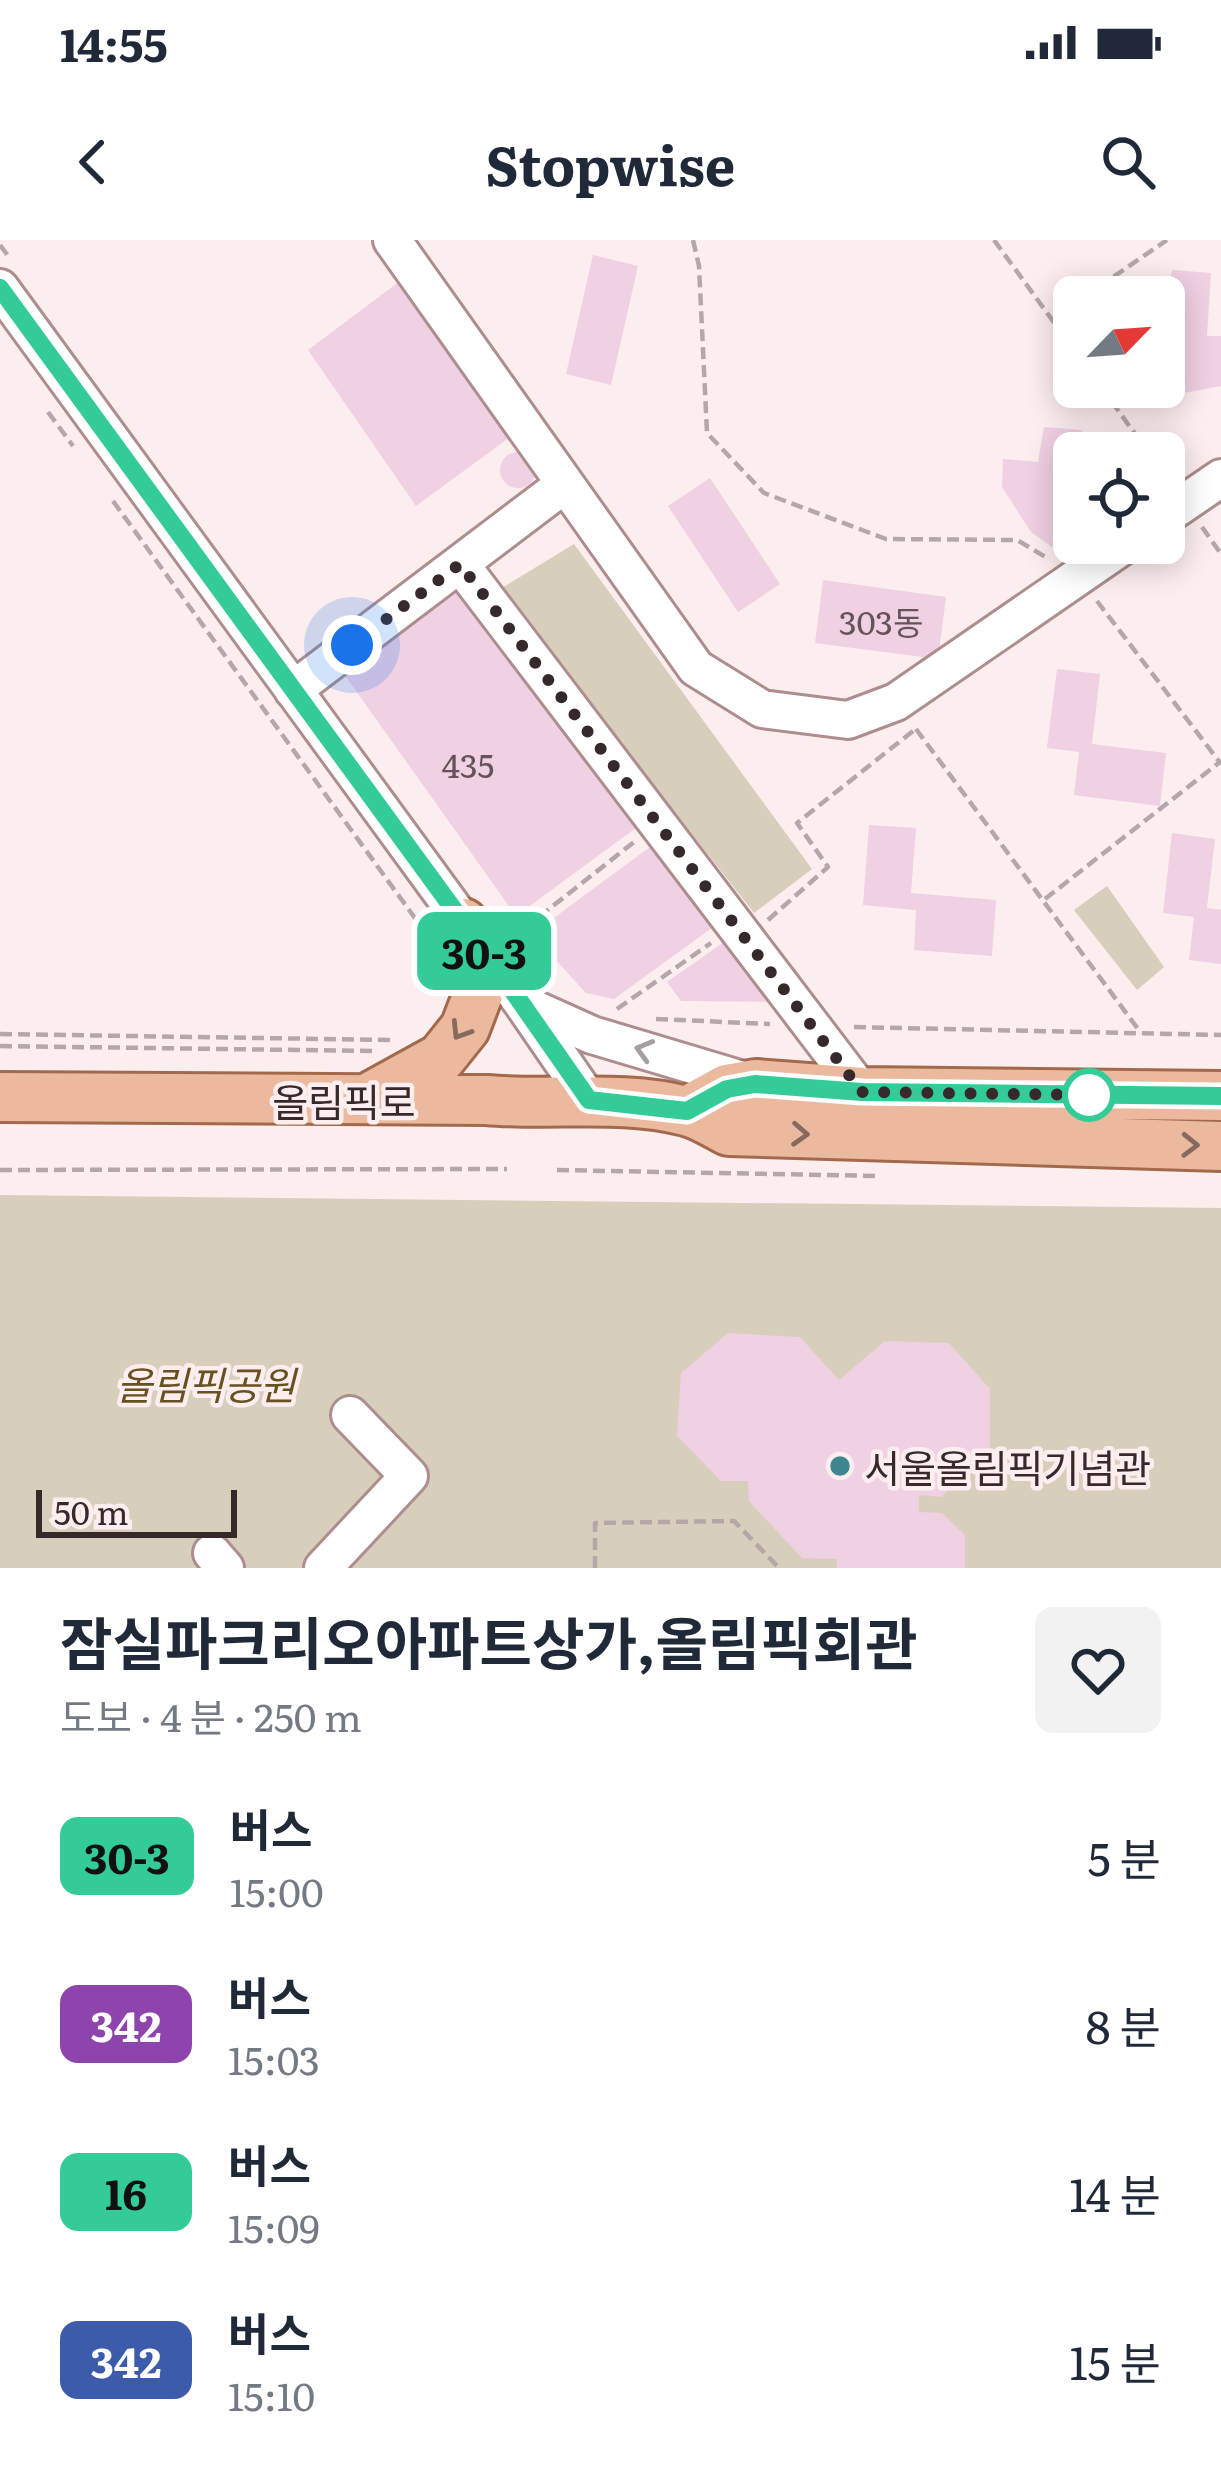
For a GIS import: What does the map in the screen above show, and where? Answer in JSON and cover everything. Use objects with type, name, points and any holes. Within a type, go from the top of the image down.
[{"type":"main road","points":[[366,1100],[442,1058],[465,1028],[483,981],[449,934]]},
{"type":"main road","points":[[687,1111],[727,1089],[755,1084],[862,1092],[1221,1096]]},
{"type":"main road","name":"올림픽로","points":[[0,1097],[530,1104],[589,1100],[687,1111],[729,1131],[1221,1146]]},
{"type":"street","points":[[392,240],[696,668],[762,709],[848,720],[906,716],[1095,564]]},
{"type":"street","points":[[0,288],[293,690],[449,934],[523,1004],[589,1100]]},
{"type":"street","points":[[1185,503],[1221,478]]},
{"type":"street","points":[[293,690],[565,484]]},
{"type":"street","points":[[460,564],[862,1092]]},
{"type":"street","points":[[523,1004],[592,1035],[755,1084]]},
{"type":"street","points":[[323,1568],[409,1476],[350,1415]]},
{"type":"path","points":[[693,240],[699,266],[707,433],[764,493],[886,539],[1017,540],[1078,576],[1220,763],[1044,899]]},
{"type":"path","points":[[994,240],[1053,321]]},
{"type":"path","points":[[1115,276],[1167,240]]},
{"type":"path","points":[[113,501],[449,934]]},
{"type":"path","points":[[612,1013],[740,933],[828,867],[797,823],[906,716],[1141,1033]]},
{"type":"path","points":[[507,942],[658,824]]},
{"type":"path","points":[[654,1019],[1221,1035]]},
{"type":"path","points":[[0,1034],[400,1040]]},
{"type":"path","points":[[0,1046],[375,1052]]},
{"type":"path","points":[[0,1170],[507,1169]]},
{"type":"path","points":[[557,1170],[647,1172]]},
{"type":"path","points":[[595,1568],[595,1523],[734,1521],[779,1568]]},
{"type":"green space","points":[[574,544],[812,869],[754,913],[500,589]]},
{"type":"green space","points":[[1107,886],[1164,967],[1137,990],[1074,910]]},
{"type":"green space","name":"올림픽공원","points":[[0,1195],[1221,1208],[1221,1568],[0,1568]]},
{"type":"building","points":[[593,255],[638,266],[611,385],[566,374]]},
{"type":"building","points":[[1172,270],[1211,273],[1207,336],[1221,336],[1221,386],[1185,393],[1185,276],[1171,276]]},
{"type":"building","points":[[400,281],[510,437],[416,506],[308,350]]},
{"type":"building","points":[[1044,427],[1082,430],[1053,432],[1053,548],[1031,532],[1002,487],[1003,459],[1038,462]]},
{"type":"building","points":[[518,452],[531,457],[536,470],[531,483],[518,488],[505,483],[500,470],[505,457]]},
{"type":"building","points":[[710,478],[780,584],[738,612],[668,506]]},
{"type":"building","points":[[823,580],[946,597],[938,659],[815,643]]},
{"type":"building","points":[[461,587],[640,825],[516,916],[344,674]]},
{"type":"building","points":[[1057,669],[1100,674],[1092,744],[1166,753],[1160,806],[1074,795],[1079,752],[1047,748]]},
{"type":"building","points":[[869,825],[916,828],[911,893],[996,900],[992,956],[914,950],[916,910],[863,905]]},
{"type":"building","points":[[1172,833],[1215,839],[1207,908],[1221,910],[1221,964],[1189,960],[1194,917],[1163,913]]},
{"type":"building","points":[[654,844],[716,925],[614,999],[586,993],[532,934]]},
{"type":"building","points":[[734,935],[781,1002],[681,1001],[667,982]]},
{"type":"building","name":"서울올림픽기념관","points":[[728,1333],[800,1337],[839,1380],[885,1341],[949,1343],[990,1389],[990,1450],[941,1497],[919,1495],[919,1512],[942,1513],[965,1535],[965,1568],[837,1568],[837,1559],[802,1558],[749,1501],[748,1481],[721,1481],[677,1436],[681,1373]]},
{"type":"bus line","name":"30-3","points":[[0,288],[589,1100],[687,1111],[727,1089],[755,1084],[862,1092],[1221,1096]]},
{"type":"place","name":"서울올림픽기념관","points":[[840,1466]]},
{"type":"route","points":[[352,645],[460,564],[862,1092],[1089,1095]]}]
